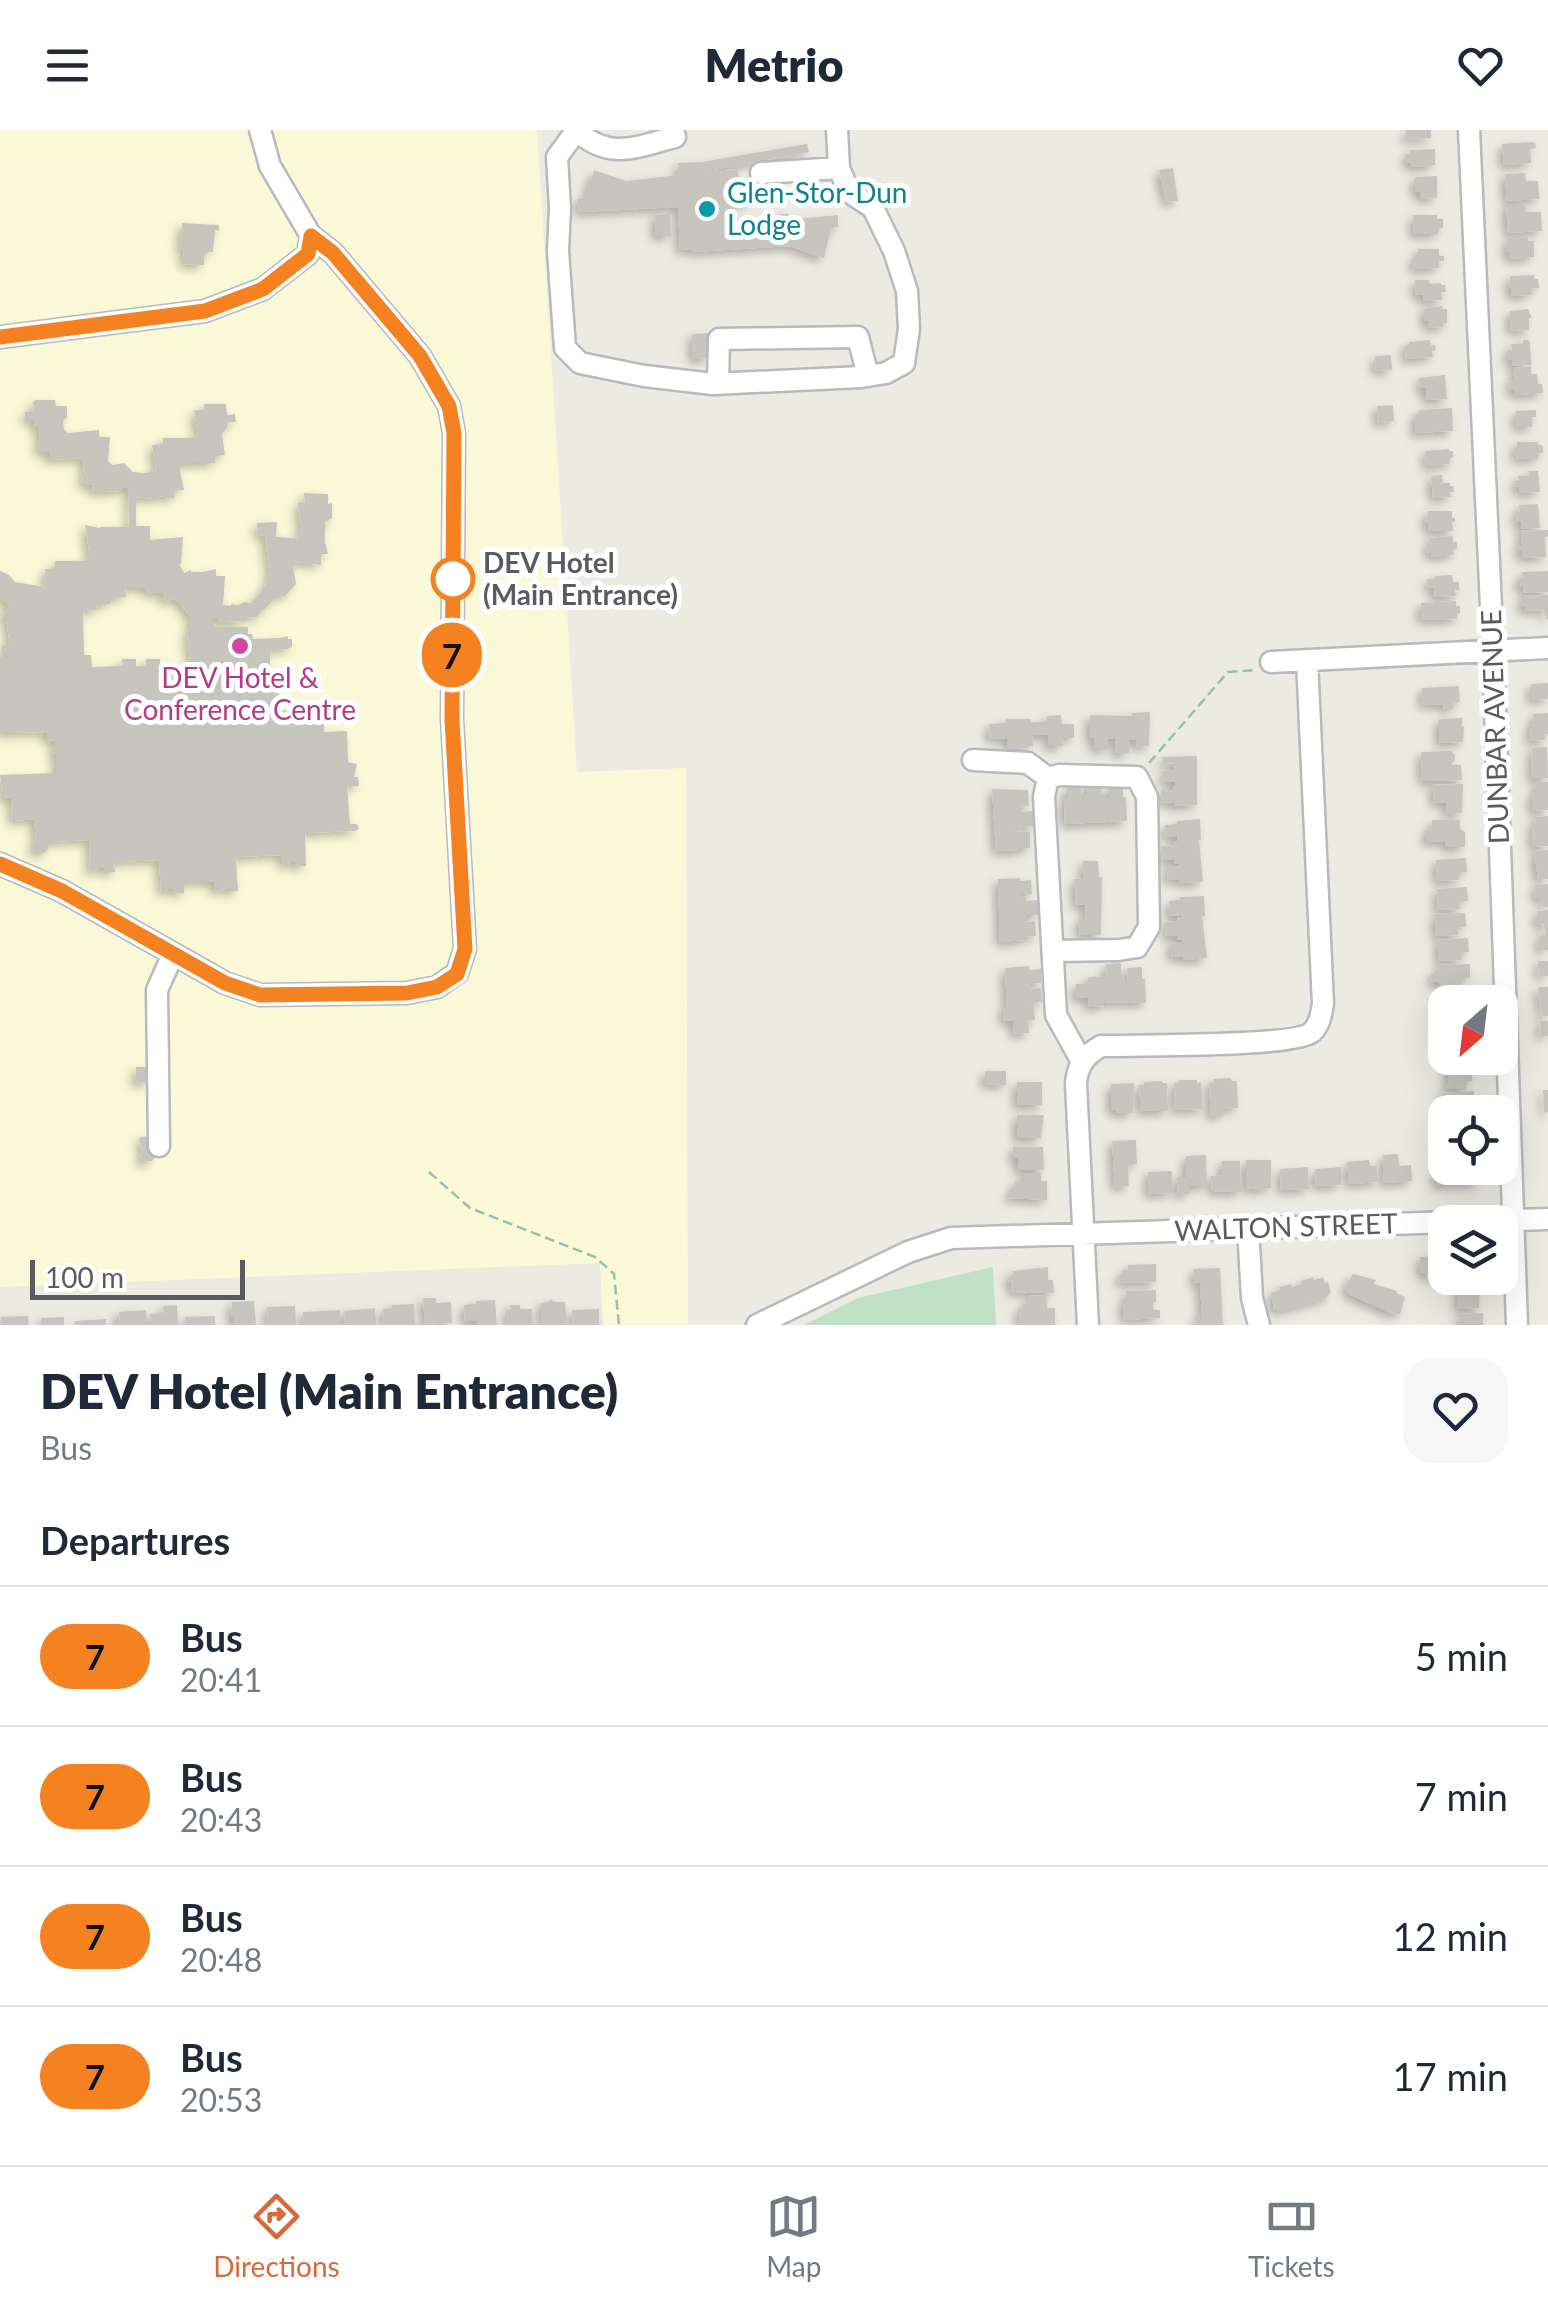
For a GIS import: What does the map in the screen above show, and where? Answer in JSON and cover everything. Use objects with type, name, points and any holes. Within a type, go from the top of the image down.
[{"type":"street","points":[[673,130],[674,137],[631,139],[623,151],[592,143],[576,130],[557,157],[565,348],[580,363],[644,376],[718,384],[886,374],[904,363],[907,291],[894,251],[873,208],[849,192],[839,168],[836,130]]},
{"type":"street","name":"DUNBAR AVENUE","points":[[1468,130],[1493,650],[1512,1205]]},
{"type":"street","points":[[0,864],[62,891],[225,983],[260,995],[396,994],[437,987],[457,974],[465,949],[452,720],[454,433],[449,406],[420,356],[333,253],[311,236],[270,166],[267,135]]},
{"type":"street","points":[[761,173],[839,168]]},
{"type":"street","points":[[0,337],[205,311],[263,289],[308,254],[311,236]]},
{"type":"street","points":[[718,384],[720,340],[858,337],[868,376]]},
{"type":"street","points":[[1264,666],[1308,660],[1548,648]]},
{"type":"street","points":[[1088,1325],[1076,1084],[1076,1072],[1082,1062],[1101,1046],[1301,1038],[1320,1021],[1323,1004],[1308,660]]},
{"type":"street","points":[[973,760],[1028,763],[1048,778]]},
{"type":"street","points":[[1048,778],[1058,774],[1137,777],[1146,797],[1149,927],[1137,947],[1054,951]]},
{"type":"street","points":[[1048,778],[1044,797],[1056,1016],[1082,1062]]},
{"type":"street","points":[[159,1146],[157,990],[173,954]]},
{"type":"street","name":"WALTON STREET","points":[[1518,1220],[1548,1219]]},
{"type":"street","name":"WALTON STREET","points":[[757,1325],[908,1252],[951,1238],[1428,1223]]},
{"type":"street","points":[[1248,1228],[1252,1298],[1259,1325]]},
{"type":"street","name":"DUNBAR AVENUE","points":[[1516,1295],[1517,1325]]},
{"type":"path","points":[[1137,777],[1228,672],[1264,666]]},
{"type":"path","points":[[429,1172],[470,1208],[595,1257],[614,1274],[620,1325]]},
{"type":"shaded area","points":[[0,130],[537,130],[577,772],[686,768],[688,1325],[603,1325],[600,1263],[0,1287]]},
{"type":"shaded area","points":[[993,1267],[996,1325],[804,1325],[858,1298]]},
{"type":"building","points":[[1406,130],[1431,130],[1431,138],[1406,139]]},
{"type":"building","points":[[1530,142],[1536,148],[1530,149],[1531,163],[1504,165],[1502,144]]},
{"type":"building","name":"Glen-Stor-Dun Lodge","points":[[807,144],[809,152],[702,172],[738,169],[740,189],[751,188],[752,201],[735,203],[737,222],[780,220],[779,214],[788,214],[788,220],[838,215],[838,227],[831,228],[824,258],[789,246],[680,250],[678,207],[579,212],[578,199],[586,198],[594,170],[626,181],[679,175],[678,163]]},
{"type":"building","points":[[1435,149],[1435,165],[1411,167],[1411,163],[1406,163],[1410,150]]},
{"type":"building","points":[[1173,168],[1178,201],[1166,202],[1159,170]]},
{"type":"building","points":[[1525,173],[1526,181],[1538,181],[1539,199],[1507,201],[1505,174]]},
{"type":"building","points":[[1437,176],[1437,198],[1421,199],[1420,192],[1415,192],[1415,177]]},
{"type":"building","points":[[1506,204],[1525,204],[1526,212],[1541,212],[1542,231],[1508,233]]},
{"type":"building","points":[[670,214],[671,236],[656,236],[655,215]]},
{"type":"building","points":[[1413,215],[1437,215],[1437,219],[1443,219],[1443,228],[1438,228],[1438,234],[1414,234]]},
{"type":"building","points":[[182,223],[219,225],[213,252],[204,252],[204,265],[183,264]]},
{"type":"building","points":[[1508,238],[1534,241],[1534,257],[1509,259]]},
{"type":"building","points":[[1418,249],[1439,249],[1444,261],[1439,261],[1439,268],[1414,269],[1413,258],[1418,258]]},
{"type":"building","points":[[1534,275],[1539,288],[1531,288],[1531,295],[1511,296],[1510,276]]},
{"type":"building","points":[[1415,280],[1445,285],[1442,300],[1423,301],[1423,295],[1416,295]]},
{"type":"building","points":[[1424,309],[1447,309],[1447,323],[1429,328],[1428,321],[1424,321]]},
{"type":"building","points":[[1528,309],[1532,318],[1529,330],[1511,331],[1510,311]]},
{"type":"building","points":[[709,333],[710,358],[693,359],[692,334]]},
{"type":"building","points":[[1430,340],[1436,350],[1432,351],[1433,357],[1406,359],[1405,346],[1409,342]]},
{"type":"building","points":[[1523,340],[1529,340],[1531,365],[1512,366],[1508,351],[1512,351],[1511,344],[1523,344]]},
{"type":"building","points":[[1391,355],[1392,370],[1376,371],[1375,356]]},
{"type":"building","points":[[1531,366],[1531,374],[1537,374],[1543,393],[1516,395],[1509,382],[1515,381],[1514,368]]},
{"type":"building","points":[[1445,375],[1447,399],[1426,400],[1426,388],[1420,388],[1419,378]]},
{"type":"building","name":"DEV Hotel & Conference Centre","points":[[55,400],[56,406],[67,406],[63,421],[68,433],[99,430],[99,437],[110,437],[108,461],[112,465],[124,463],[133,472],[142,473],[156,468],[152,445],[163,444],[163,438],[193,438],[198,434],[194,410],[204,410],[204,404],[226,404],[227,415],[235,414],[236,422],[227,422],[222,434],[225,455],[215,456],[215,463],[181,465],[184,490],[174,491],[174,499],[136,497],[136,526],[150,526],[150,540],[183,537],[179,564],[184,573],[216,569],[216,576],[225,576],[223,605],[251,603],[270,577],[265,535],[258,536],[257,523],[277,522],[276,537],[296,538],[301,533],[298,503],[305,503],[304,493],[328,494],[332,518],[325,522],[328,554],[321,554],[321,565],[297,562],[293,566],[296,584],[284,597],[278,595],[257,617],[218,622],[210,619],[216,627],[248,627],[253,639],[292,639],[288,649],[262,651],[270,651],[270,675],[278,674],[279,701],[271,705],[272,711],[300,710],[300,721],[324,721],[324,732],[347,731],[348,762],[357,764],[354,777],[358,777],[359,786],[347,786],[350,824],[357,824],[359,829],[305,833],[306,866],[290,862],[284,866],[281,855],[236,857],[238,891],[228,892],[228,887],[217,892],[214,882],[184,882],[184,893],[168,889],[165,893],[161,891],[159,860],[114,862],[115,872],[105,873],[105,868],[99,868],[94,873],[90,870],[89,840],[48,842],[44,853],[37,853],[33,849],[34,819],[12,821],[11,797],[0,798],[0,775],[56,773],[56,755],[51,751],[55,740],[47,741],[47,732],[0,733],[0,657],[7,657],[7,653],[2,653],[2,645],[10,645],[6,618],[2,618],[9,606],[0,597],[0,571],[15,582],[46,587],[45,569],[55,568],[55,561],[86,561],[90,557],[85,525],[129,527],[128,488],[93,492],[92,485],[82,485],[82,458],[49,460],[49,452],[38,452],[40,431],[34,427],[34,420],[25,420],[25,412],[34,412],[33,402]],"holes":[[[125,588],[144,588],[150,593],[163,593],[163,601],[176,599],[190,616],[191,627],[187,632],[190,660],[194,664],[160,665],[160,659],[146,659],[146,666],[136,666],[136,659],[122,659],[123,666],[92,667],[91,655],[84,655],[83,611],[97,610],[96,604],[110,604],[110,598],[126,597]]]},
{"type":"building","points":[[1393,405],[1394,421],[1378,423],[1377,406]]},
{"type":"building","points":[[1452,408],[1453,431],[1415,433],[1415,415],[1419,415],[1419,410]]},
{"type":"building","points":[[1536,410],[1532,427],[1516,427],[1516,411]]},
{"type":"building","points":[[1517,442],[1538,442],[1543,453],[1538,453],[1538,459],[1517,459]]},
{"type":"building","points":[[1425,451],[1453,451],[1450,464],[1426,466]]},
{"type":"building","points":[[1528,471],[1538,471],[1540,492],[1519,493],[1515,481],[1519,481],[1518,476],[1529,476]]},
{"type":"building","points":[[1442,475],[1443,483],[1450,483],[1454,492],[1450,492],[1451,497],[1433,498],[1431,476]]},
{"type":"building","points":[[1538,504],[1540,528],[1521,529],[1516,513],[1520,513],[1519,505]]},
{"type":"building","points":[[1428,511],[1452,511],[1453,531],[1429,531],[1425,523]]},
{"type":"building","points":[[1548,530],[1546,557],[1522,558],[1522,551],[1518,551],[1518,546],[1522,546],[1521,531]]},
{"type":"building","points":[[1453,536],[1453,542],[1457,542],[1454,555],[1431,557],[1427,545],[1431,545],[1430,538]]},
{"type":"building","points":[[1548,571],[1548,592],[1524,593],[1523,587],[1519,587],[1522,572]]},
{"type":"building","points":[[1452,575],[1453,582],[1459,582],[1456,596],[1435,597],[1434,587],[1428,588],[1427,579]]},
{"type":"building","points":[[1548,595],[1548,619],[1544,610],[1526,611],[1520,607],[1524,596]]},
{"type":"building","points":[[1456,601],[1456,606],[1460,606],[1457,619],[1421,620],[1421,603]]},
{"type":"building","points":[[1548,683],[1548,699],[1531,700],[1531,684]]},
{"type":"building","points":[[1459,686],[1460,702],[1453,703],[1453,709],[1444,709],[1443,704],[1423,705],[1422,688]]},
{"type":"building","points":[[1150,712],[1149,746],[1136,747],[1136,739],[1129,740],[1129,753],[1115,753],[1115,738],[1108,739],[1108,749],[1094,749],[1090,715],[1132,716]]},
{"type":"building","points":[[1548,713],[1545,740],[1530,741],[1533,714]]},
{"type":"building","points":[[1061,715],[1062,724],[1074,724],[1074,738],[1062,738],[1063,746],[1048,746],[1048,735],[1032,735],[1033,746],[1028,748],[1011,749],[1007,747],[1007,738],[990,739],[989,724],[1006,723],[1006,719],[1047,722],[1047,716]]},
{"type":"building","points":[[1462,718],[1463,742],[1439,743],[1439,719]]},
{"type":"building","points":[[1547,747],[1548,778],[1531,778],[1532,748]]},
{"type":"building","points":[[1451,751],[1455,760],[1451,765],[1461,765],[1462,780],[1422,781],[1421,752]]},
{"type":"building","points":[[1197,756],[1197,805],[1162,803],[1161,790],[1173,790],[1175,786],[1175,782],[1164,782],[1163,771],[1175,770],[1174,763],[1163,764],[1162,757]]},
{"type":"building","points":[[1101,781],[1101,794],[1107,793],[1107,798],[1109,786],[1123,786],[1127,821],[1065,824],[1067,787],[1081,787],[1083,798],[1083,794],[1088,794],[1087,782]]},
{"type":"building","points":[[1536,782],[1548,782],[1548,810],[1532,811]]},
{"type":"building","points":[[1463,784],[1462,813],[1447,814],[1446,802],[1434,803],[1433,785]]},
{"type":"building","points":[[992,789],[1028,790],[1029,806],[1018,807],[1021,812],[1033,811],[1034,826],[1009,832],[1030,832],[1030,848],[996,851]]},
{"type":"building","points":[[1548,816],[1548,846],[1533,847],[1535,817]]},
{"type":"building","points":[[1200,819],[1203,882],[1168,880],[1167,866],[1179,863],[1174,864],[1174,859],[1162,860],[1161,846],[1178,841],[1177,836],[1166,837],[1165,825]]},
{"type":"building","points":[[1432,820],[1460,820],[1465,847],[1445,847],[1445,841],[1426,842],[1426,830],[1432,829]]},
{"type":"building","points":[[1548,850],[1548,879],[1538,879],[1534,851]]},
{"type":"building","points":[[1466,858],[1467,872],[1459,872],[1459,880],[1437,881],[1436,860]]},
{"type":"building","points":[[1083,861],[1098,861],[1102,877],[1101,935],[1080,935],[1079,919],[1086,919],[1085,904],[1076,905],[1075,879],[1084,878]]},
{"type":"building","points":[[998,879],[1031,880],[1032,894],[1021,897],[1025,896],[1026,901],[1038,900],[1039,915],[1027,915],[1024,920],[1035,921],[1036,936],[1000,942]]},
{"type":"building","points":[[1548,884],[1548,907],[1543,907],[1543,899],[1536,899],[1535,885]]},
{"type":"building","points":[[1467,887],[1468,901],[1459,901],[1460,909],[1438,910],[1437,889]]},
{"type":"building","points":[[1204,896],[1207,958],[1172,957],[1171,943],[1182,940],[1166,936],[1165,922],[1177,921],[1181,915],[1170,916],[1169,901]]},
{"type":"building","points":[[1548,910],[1548,950],[1539,950],[1539,936],[1545,935],[1544,924],[1537,925],[1537,911]]},
{"type":"building","points":[[1465,913],[1466,927],[1458,927],[1458,935],[1436,936],[1435,914]]},
{"type":"building","points":[[1468,938],[1469,952],[1461,952],[1461,960],[1439,961],[1438,940]]},
{"type":"building","points":[[1538,961],[1548,961],[1548,976],[1539,976]]},
{"type":"building","points":[[1121,963],[1125,980],[1127,968],[1142,967],[1146,1003],[1104,1002],[1104,1006],[1089,1007],[1088,998],[1076,998],[1076,984],[1088,984],[1088,977],[1107,976],[1106,964]]},
{"type":"building","points":[[1470,964],[1470,978],[1461,978],[1461,985],[1439,985],[1432,982],[1431,974],[1439,973],[1438,965]]},
{"type":"building","points":[[1029,966],[1029,970],[1041,969],[1041,983],[1029,984],[1030,989],[1041,988],[1042,1002],[1030,1003],[1034,1005],[1035,1020],[1028,1020],[1029,1033],[1014,1034],[1013,1021],[1004,1021],[1005,968]]},
{"type":"building","points":[[1538,987],[1548,987],[1548,1016],[1542,1016]]},
{"type":"building","points":[[1540,1021],[1548,1021],[1548,1036],[1541,1036]]},
{"type":"building","points":[[136,1067],[149,1067],[150,1083],[135,1082]]},
{"type":"building","points":[[985,1071],[1006,1071],[1006,1085],[985,1084]]},
{"type":"building","points":[[1448,1075],[1472,1075],[1472,1081],[1466,1081],[1466,1089],[1446,1089]]},
{"type":"building","points":[[1231,1078],[1237,1081],[1238,1108],[1222,1109],[1223,1116],[1211,1116],[1209,1083]]},
{"type":"building","points":[[1017,1082],[1042,1082],[1042,1105],[1017,1105]]},
{"type":"building","points":[[1201,1082],[1203,1109],[1175,1110],[1174,1083]]},
{"type":"building","points":[[1134,1083],[1133,1113],[1111,1110],[1111,1084]]},
{"type":"building","points":[[1167,1083],[1168,1111],[1141,1111],[1139,1085]]},
{"type":"building","points":[[1543,1090],[1548,1090],[1548,1112],[1544,1113]]},
{"type":"building","points":[[1474,1091],[1474,1095],[1443,1095]]},
{"type":"building","points":[[1017,1115],[1044,1115],[1041,1138],[1017,1138]]},
{"type":"building","points":[[151,1136],[154,1159],[142,1162],[139,1139]]},
{"type":"building","points":[[1136,1140],[1137,1164],[1128,1164],[1129,1186],[1115,1187],[1112,1141]]},
{"type":"building","points":[[1013,1147],[1043,1147],[1044,1170],[1018,1170]]},
{"type":"building","points":[[1398,1154],[1399,1166],[1411,1165],[1412,1181],[1384,1183],[1383,1155]]},
{"type":"building","points":[[1206,1155],[1207,1186],[1189,1186],[1189,1194],[1178,1194],[1177,1177],[1186,1177],[1186,1156]]},
{"type":"building","points":[[1246,1160],[1271,1160],[1271,1188],[1246,1188]]},
{"type":"building","points":[[1369,1160],[1370,1166],[1377,1166],[1378,1182],[1349,1184],[1347,1162]]},
{"type":"building","points":[[1222,1161],[1240,1161],[1241,1192],[1212,1191],[1211,1176],[1222,1175]]},
{"type":"building","points":[[1308,1167],[1309,1189],[1281,1190],[1280,1169]]},
{"type":"building","points":[[1341,1167],[1341,1185],[1316,1186],[1315,1169]]},
{"type":"building","points":[[1172,1171],[1172,1193],[1148,1194],[1148,1172]]},
{"type":"building","points":[[1024,1173],[1041,1173],[1041,1181],[1047,1181],[1047,1200],[1009,1198],[1015,1181],[1024,1181]]},
{"type":"building","points":[[1428,1256],[1428,1279],[1427,1272],[1421,1273],[1420,1257]]},
{"type":"building","points":[[1156,1264],[1156,1282],[1120,1283],[1119,1275],[1128,1270],[1128,1265]]},
{"type":"building","points":[[1048,1267],[1054,1293],[1012,1292],[1007,1279],[1012,1271]]},
{"type":"building","points":[[1220,1268],[1223,1325],[1197,1325],[1196,1317],[1202,1317],[1200,1283],[1194,1283],[1194,1269]]},
{"type":"building","points":[[1353,1274],[1376,1280],[1374,1284],[1405,1297],[1400,1314],[1349,1294],[1345,1287]]},
{"type":"building","points":[[1323,1277],[1328,1282],[1331,1292],[1326,1298],[1280,1311],[1274,1309],[1271,1293]]},
{"type":"building","points":[[1156,1290],[1153,1310],[1160,1310],[1160,1318],[1124,1320],[1126,1291]]},
{"type":"building","points":[[1046,1295],[1047,1308],[1055,1308],[1055,1325],[1020,1325],[1019,1309],[1030,1303],[1029,1296]]},
{"type":"building","points":[[1458,1295],[1480,1295],[1479,1308],[1459,1309]]},
{"type":"building","points":[[423,1298],[436,1298],[436,1303],[451,1302],[452,1323],[425,1325]]},
{"type":"building","points":[[551,1299],[565,1302],[567,1325],[542,1325],[541,1303]]},
{"type":"building","points":[[495,1300],[497,1325],[465,1321],[464,1305]]},
{"type":"building","points":[[254,1301],[256,1325],[234,1325],[232,1302]]},
{"type":"building","points":[[414,1304],[415,1325],[384,1324],[383,1309]]},
{"type":"building","points":[[177,1305],[178,1325],[151,1325],[150,1314],[164,1313],[163,1306]]},
{"type":"building","points":[[510,1305],[532,1309],[533,1325],[508,1325]]},
{"type":"building","points":[[295,1306],[296,1325],[268,1325],[267,1307]]},
{"type":"building","points":[[375,1308],[376,1325],[345,1325],[344,1311]]},
{"type":"building","points":[[599,1309],[599,1325],[573,1325],[572,1310]]},
{"type":"building","points":[[146,1310],[147,1325],[114,1325],[113,1320],[120,1320],[119,1312]]},
{"type":"building","points":[[340,1310],[340,1325],[304,1325],[303,1312]]},
{"type":"building","points":[[1483,1313],[1483,1325],[1460,1325],[1460,1314]]},
{"type":"building","points":[[28,1316],[29,1325],[1,1325],[1,1317]]},
{"type":"building","points":[[215,1316],[215,1325],[185,1325],[185,1317]]},
{"type":"building","points":[[64,1317],[64,1325],[41,1325],[41,1318]]},
{"type":"building","points":[[106,1319],[106,1325],[75,1325],[75,1321]]},
{"type":"bus line","name":"7","points":[[0,337],[205,311],[263,289],[308,254],[311,236],[333,253],[420,356],[449,406],[454,433],[452,720],[465,949],[457,974],[437,987],[407,993],[260,995],[225,983],[62,891],[0,864]]},
{"type":"place","name":"Glen-Stor-Dun Lodge","points":[[707,209]]},
{"type":"place","name":"DEV Hotel (Main Entrance)","points":[[453,579]]},
{"type":"place","name":"DEV Hotel & Conference Centre","points":[[240,646]]}]
